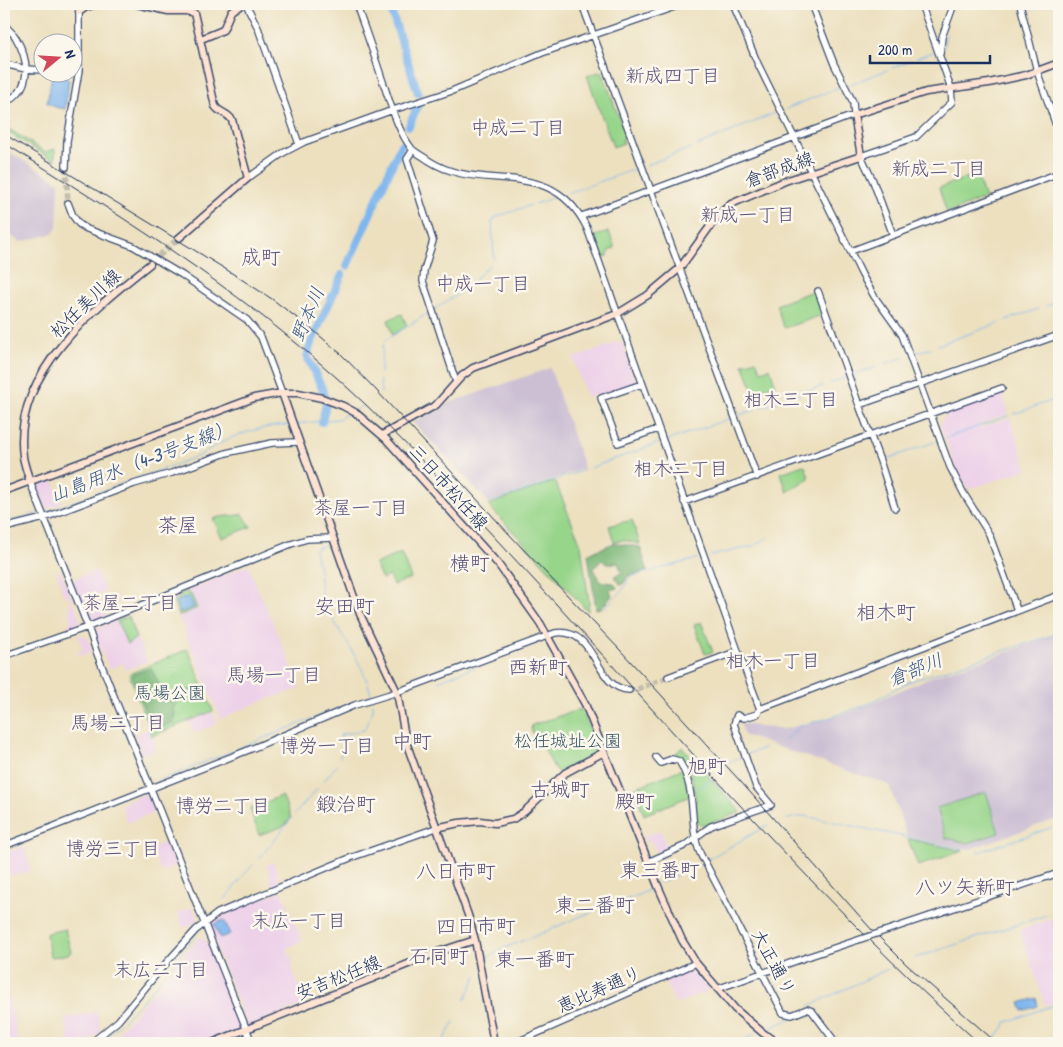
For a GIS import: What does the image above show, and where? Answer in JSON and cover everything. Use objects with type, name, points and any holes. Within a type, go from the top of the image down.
[{"type":"main road","points":[[78,4],[79,12],[86,7],[98,4]]},
{"type":"main road","points":[[137,4],[168,11],[194,13],[215,106],[232,120],[248,178],[179,238]]},
{"type":"main road","points":[[201,39],[223,30],[231,11],[241,4]]},
{"type":"main road","points":[[861,156],[854,115],[913,95],[989,83],[1037,71],[1059,63]]},
{"type":"main road","name":"倉部成線","points":[[382,435],[436,406],[462,376],[474,368],[617,314],[648,295],[680,268],[725,209],[740,200],[786,181],[861,156]]},
{"type":"main road","name":"松任美川線","points":[[30,482],[23,457],[24,422],[36,386],[60,348],[81,323],[106,298],[150,264]]},
{"type":"main road","points":[[282,393],[360,614],[397,692],[406,742],[468,915],[475,940],[494,1043]]},
{"type":"main road","name":"三日市松任線","points":[[4,492],[254,398],[282,393],[298,393],[325,399],[353,411],[382,435],[498,564],[531,609],[585,704],[657,885],[682,940],[696,963],[735,1009],[763,1033],[779,1043]]},
{"type":"main road","points":[[436,828],[459,823],[480,821],[495,823],[513,820],[565,773],[604,752]]},
{"type":"main road","name":"安吉松任線","points":[[212,1043],[438,952],[475,940]]},
{"type":"street","points":[[246,4],[258,28],[299,144]]},
{"type":"street","points":[[356,4],[393,110],[413,150],[433,163],[452,171],[543,184],[567,199],[582,216],[760,709]]},
{"type":"street","points":[[582,4],[757,477]]},
{"type":"street","points":[[248,178],[299,144],[452,91],[593,34],[683,4]]},
{"type":"street","points":[[733,4],[757,62],[850,251],[874,296],[902,335],[957,481],[989,534],[1017,610]]},
{"type":"street","points":[[582,216],[854,115],[853,102],[834,64],[811,4]]},
{"type":"street","points":[[893,235],[873,181],[861,156],[916,137],[952,102],[951,88],[921,4]]},
{"type":"street","points":[[940,59],[942,37],[954,4]]},
{"type":"street","points":[[1020,4],[1037,71],[1059,134]]},
{"type":"street","points":[[78,32],[79,12]]},
{"type":"street","points":[[4,23],[9,32],[16,38],[26,69],[25,80],[21,90],[4,103]]},
{"type":"street","points":[[4,64],[32,69]]},
{"type":"street","points":[[66,167],[67,141],[74,82]]},
{"type":"street","points":[[413,150],[407,159],[434,241],[424,270],[423,281],[456,382]]},
{"type":"street","points":[[850,251],[1059,173]]},
{"type":"street","points":[[68,203],[78,224],[133,246],[189,279],[247,320],[261,337],[282,393]]},
{"type":"street","points":[[818,291],[880,461],[895,508]]},
{"type":"street","points":[[859,405],[1059,334]]},
{"type":"street","points":[[642,384],[601,398],[618,443],[658,429]]},
{"type":"street","points":[[684,502],[1002,388]]},
{"type":"street","points":[[4,528],[172,473],[226,453],[272,443],[298,442]]},
{"type":"street","points":[[30,482],[252,1043]]},
{"type":"street","points":[[4,656],[88,626],[291,544],[307,539],[332,538]]},
{"type":"street","points":[[648,862],[684,846],[711,826],[770,805],[756,787],[734,724],[737,715],[744,718],[757,714],[760,709],[1059,595]]},
{"type":"street","points":[[4,848],[355,705],[397,692],[547,635],[562,632],[579,638],[612,684],[619,689],[629,690]]},
{"type":"street","points":[[668,677],[738,652]]},
{"type":"street","name":"大正通り","points":[[656,757],[661,763],[672,759],[680,761],[690,784],[696,844],[784,1013],[792,1015],[807,1009],[812,1011],[836,1043]]},
{"type":"street","points":[[92,1043],[118,1021],[203,923],[224,910],[277,888],[373,849],[436,828]]},
{"type":"street","points":[[717,989],[1059,873]]},
{"type":"street","name":"恵比寿通り","points":[[515,1043],[696,963]]},
{"type":"shaded area","points":[[4,149],[59,182],[57,227],[52,234],[21,242],[4,232]]},
{"type":"shaded area","points":[[622,341],[635,380],[634,383],[587,398],[573,358]]},
{"type":"shaded area","points":[[550,368],[584,468],[488,502],[413,422],[436,411],[443,405]]},
{"type":"shaded area","points":[[1002,393],[1009,414],[978,425],[979,428],[1010,418],[1027,468],[970,489],[959,475],[940,425],[946,413]]},
{"type":"shaded area","points":[[53,479],[62,503],[46,509],[39,490],[40,484]]},
{"type":"shaded area","points":[[248,565],[300,686],[299,689],[259,702],[221,719],[171,598]]},
{"type":"shaded area","points":[[61,570],[80,619],[77,627],[69,630],[71,599],[63,594],[57,571]]},
{"type":"shaded area","points":[[96,570],[105,591],[98,595],[106,616],[94,621],[87,616],[72,580]]},
{"type":"shaded area","points":[[128,616],[147,661],[125,670],[123,663],[109,669],[95,634],[98,628]]},
{"type":"shaded area","points":[[1059,633],[1059,818],[969,849],[907,836],[889,785],[744,735],[740,723],[784,729],[827,719],[854,711],[933,676],[1000,655]]},
{"type":"shaded area","points":[[78,636],[87,637],[92,651],[79,656],[78,652],[83,650]]},
{"type":"shaded area","points":[[213,712],[217,721],[215,725],[194,733],[190,721]]},
{"type":"shaded area","points":[[149,729],[157,748],[142,754],[135,735]]},
{"type":"shaded area","points":[[144,794],[150,798],[155,812],[127,823],[121,804]]},
{"type":"shaded area","points":[[660,830],[668,850],[657,854],[651,841],[646,843],[643,837]]},
{"type":"shaded area","points":[[167,841],[177,865],[161,872],[152,848]]},
{"type":"shaded area","points":[[25,847],[30,869],[28,872],[10,876],[5,853]]},
{"type":"shaded area","points":[[273,862],[281,883],[272,886],[266,865]]},
{"type":"shaded area","points":[[281,891],[302,941],[287,948],[294,965],[291,966],[304,1000],[302,1005],[250,1026],[247,1025],[209,929],[211,923],[223,914]]},
{"type":"shaded area","points":[[193,907],[197,918],[195,923],[183,928],[178,913]]},
{"type":"shaded area","points":[[1059,916],[1059,1001],[1045,1005],[1020,930]]},
{"type":"shaded area","points":[[199,938],[205,938],[240,1027],[238,1031],[206,1043],[105,1043],[118,1033]]},
{"type":"shaded area","points":[[685,972],[697,975],[709,990],[676,1004],[665,981]]},
{"type":"shaded area","points":[[4,974],[18,1043],[4,1043]]},
{"type":"shaded area","points":[[97,1012],[101,1032],[88,1041],[70,1043],[65,1018]]},
{"type":"green space","points":[[602,71],[626,137],[622,139],[624,143],[613,147],[587,76]]},
{"type":"green space","points":[[4,126],[45,152],[55,149],[55,161],[4,130]]},
{"type":"green space","points":[[976,174],[985,198],[947,213],[939,188]]},
{"type":"green space","points":[[609,232],[615,248],[610,250],[607,257],[603,258],[595,236]]},
{"type":"green space","points":[[815,290],[823,313],[822,315],[785,328],[776,305]]},
{"type":"green space","points":[[402,314],[407,326],[393,335],[388,320]]},
{"type":"green space","points":[[756,360],[761,371],[770,368],[775,384],[754,392],[743,364]]},
{"type":"green space","points":[[803,465],[809,477],[808,479],[787,492],[781,473]]},
{"type":"green space","points":[[555,481],[581,545],[589,602],[588,611],[488,505]]},
{"type":"green space","points":[[243,514],[251,527],[222,538],[213,519]]},
{"type":"green space","points":[[632,520],[640,544],[623,540],[614,542],[609,526]]},
{"type":"green space","points":[[614,543],[640,547],[648,571],[628,576],[621,585],[614,576],[622,573],[618,563],[607,564],[602,560],[593,569],[601,582],[614,583],[617,588],[610,590],[612,596],[601,608],[596,609],[588,554]]},
{"type":"green space","points":[[401,553],[411,578],[393,585],[389,576],[382,579],[375,564]]},
{"type":"green space","points":[[187,591],[188,594],[191,594],[197,608],[179,616],[173,601],[180,598],[179,595]]},
{"type":"green space","points":[[128,616],[136,638],[127,644],[117,621]]},
{"type":"green space","points":[[701,622],[713,652],[705,654],[694,625]]},
{"type":"green space","name":"馬場公園","points":[[188,649],[213,711],[152,736],[129,674]]},
{"type":"green space","points":[[151,668],[164,694],[175,695],[198,687],[199,690],[176,698],[177,705],[173,708],[175,714],[173,722],[153,731],[132,675]]},
{"type":"green space","name":"松任城址公園","points":[[581,709],[596,741],[593,755],[559,773],[531,730],[532,725]]},
{"type":"green space","points":[[682,747],[741,812],[703,826],[697,823],[695,795],[690,775],[681,760],[673,756]]},
{"type":"green space","points":[[682,769],[690,796],[644,815],[634,788]]},
{"type":"green space","points":[[986,792],[999,833],[968,843],[946,838],[937,808]]},
{"type":"green space","points":[[280,796],[283,797],[291,818],[284,826],[259,835],[250,809]]},
{"type":"green space","points":[[908,839],[963,851],[918,866]]},
{"type":"green space","points":[[65,929],[71,952],[53,957],[50,956],[47,933]]},
{"type":"water","points":[[51,82],[69,82],[65,109],[47,103]]},
{"type":"water","points":[[189,596],[194,607],[180,613],[176,602]]},
{"type":"water","points":[[224,920],[230,934],[220,938],[214,924]]},
{"type":"water","points":[[1036,998],[1038,1006],[1023,1011],[1020,1003]]},
{"type":"waterway","name":"野本川","points":[[389,4],[418,93]]},
{"type":"waterway","points":[[944,48],[946,34]]},
{"type":"waterway","points":[[916,58],[933,52]]},
{"type":"waterway","points":[[892,68],[912,60]]},
{"type":"waterway","points":[[848,85],[887,70]]},
{"type":"waterway","points":[[786,109],[842,86]]},
{"type":"waterway","name":"野本川","points":[[409,126],[417,107]]},
{"type":"waterway","points":[[697,146],[775,113]]},
{"type":"waterway","name":"野本川","points":[[347,266],[401,145]]},
{"type":"waterway","points":[[647,165],[691,148]]},
{"type":"waterway","points":[[568,193],[638,168]]},
{"type":"waterway","points":[[535,204],[555,197]]},
{"type":"waterway","points":[[494,259],[492,222],[496,217],[531,205]]},
{"type":"waterway","points":[[435,309],[467,288],[490,264]]},
{"type":"waterway","name":"野本川","points":[[322,422],[326,404],[322,388],[307,357],[311,343],[342,275]]},
{"type":"waterway","points":[[1046,306],[1059,302]]},
{"type":"waterway","points":[[1006,320],[1039,309]]},
{"type":"waterway","points":[[384,341],[430,312]]},
{"type":"waterway","points":[[938,345],[999,323]]},
{"type":"waterway","points":[[380,373],[383,345]]},
{"type":"waterway","points":[[915,353],[931,348]]},
{"type":"waterway","points":[[852,375],[905,357]]},
{"type":"waterway","points":[[830,383],[845,378]]},
{"type":"waterway","points":[[380,380],[381,393]]},
{"type":"waterway","points":[[807,391],[823,386]]},
{"type":"waterway","points":[[787,398],[800,394]]},
{"type":"waterway","points":[[1014,414],[1059,398]]},
{"type":"waterway","points":[[762,407],[780,401]]},
{"type":"waterway","points":[[355,410],[363,406]]},
{"type":"waterway","points":[[738,415],[755,410]]},
{"type":"waterway","name":"山島用水（4-3号支線）","points":[[297,424],[338,419],[349,413]]},
{"type":"waterway","points":[[946,438],[1008,416]]},
{"type":"waterway","points":[[666,441],[731,418]]},
{"type":"waterway","name":"山島用水（4-3号支線）","points":[[46,512],[198,456],[240,434],[288,425]]},
{"type":"waterway","points":[[884,460],[935,442]]},
{"type":"waterway","points":[[590,468],[659,443]]},
{"type":"waterway","points":[[488,503],[584,470]]},
{"type":"waterway","points":[[463,510],[477,507]]},
{"type":"waterway","name":"山島用水（4-3号支線）","points":[[4,523],[39,513]]},
{"type":"waterway","points":[[711,556],[754,546],[767,538]]},
{"type":"waterway","points":[[327,545],[315,550],[322,597],[363,672],[372,699]]},
{"type":"waterway","points":[[652,571],[697,559]]},
{"type":"waterway","points":[[604,608],[622,591],[630,577],[649,572]]},
{"type":"waterway","name":"倉部川","points":[[785,739],[799,726],[866,705],[908,682],[1059,633]]},
{"type":"waterway","points":[[504,656],[540,642]]},
{"type":"waterway","points":[[481,665],[494,659]]},
{"type":"waterway","points":[[438,681],[477,666]]},
{"type":"waterway","points":[[340,757],[344,744],[340,735],[364,730],[373,710],[373,703]]},
{"type":"waterway","points":[[156,782],[341,707]]},
{"type":"waterway","points":[[748,754],[764,748]]},
{"type":"waterway","name":"倉部川","points":[[729,762],[741,757]]},
{"type":"waterway","points":[[323,782],[337,765]]},
{"type":"waterway","name":"倉部川","points":[[696,790],[710,780]]},
{"type":"waterway","points":[[108,801],[141,788]]},
{"type":"waterway","points":[[295,814],[317,789]]},
{"type":"waterway","points":[[92,807],[105,802]]},
{"type":"waterway","points":[[52,823],[89,809]]},
{"type":"waterway","points":[[787,819],[805,816],[963,849]]},
{"type":"waterway","points":[[260,858],[291,819]]},
{"type":"waterway","points":[[37,829],[47,825]]},
{"type":"waterway","points":[[705,861],[768,825]]},
{"type":"waterway","points":[[978,852],[1051,828]]},
{"type":"waterway","points":[[17,846],[29,841]]},
{"type":"waterway","points":[[660,883],[702,863]]},
{"type":"waterway","points":[[243,876],[253,865]]},
{"type":"waterway","points":[[225,899],[241,879]]},
{"type":"waterway","points":[[520,942],[633,897],[655,886]]},
{"type":"waterway","points":[[915,958],[1059,911]]},
{"type":"waterway","points":[[99,1043],[138,1006],[196,937]]},
{"type":"waterway","points":[[487,958],[517,943]]},
{"type":"waterway","points":[[809,1006],[888,969]]},
{"type":"waterway","points":[[465,1000],[477,975]]},
{"type":"waterway","points":[[995,1039],[1007,1022],[1059,1003]]},
{"type":"waterway","points":[[768,1029],[799,1015]]},
{"type":"waterway","points":[[439,1043],[444,1040],[454,1022]]},
{"type":"waterway","points":[[736,1043],[756,1034]]},
{"type":"tunnel","points":[[66,167],[68,203]]},
{"type":"tunnel","points":[[152,262],[179,238]]},
{"type":"tunnel","points":[[629,690],[638,689],[668,677]]},
{"type":"railway","points":[[4,134],[272,299],[341,354],[620,650],[741,782],[871,929],[907,965],[997,1043]]},
{"type":"railway","points":[[4,143],[176,253],[298,344],[337,378],[413,451],[462,502],[696,758],[806,875],[862,932],[979,1043]]},
{"type":"district","name":"新成四丁目","points":[[673,75]]},
{"type":"district","name":"中成二丁目","points":[[518,127]]},
{"type":"district","name":"新成二丁目","points":[[939,168]]},
{"type":"district","name":"新成一丁目","points":[[748,214]]},
{"type":"district","name":"成町","points":[[261,256]]},
{"type":"district","name":"中成一丁目","points":[[483,283]]},
{"type":"district","name":"相木三丁目","points":[[791,399]]},
{"type":"district","name":"相木二丁目","points":[[681,468]]},
{"type":"district","name":"茶屋一丁目","points":[[361,507]]},
{"type":"district","name":"茶屋","points":[[178,524]]},
{"type":"district","name":"横町","points":[[470,562]]},
{"type":"district","name":"茶屋二丁目","points":[[130,602]]},
{"type":"district","name":"安田町","points":[[345,605]]},
{"type":"district","name":"相木町","points":[[886,611]]},
{"type":"district","name":"相木一丁目","points":[[773,660]]},
{"type":"district","name":"西新町","points":[[538,666]]},
{"type":"district","name":"馬場一丁目","points":[[274,674]]},
{"type":"district","name":"馬場二丁目","points":[[118,722]]},
{"type":"district","name":"中町","points":[[412,740]]},
{"type":"district","name":"博労一丁目","points":[[327,745]]},
{"type":"district","name":"旭町","points":[[707,765]]},
{"type":"district","name":"古城町","points":[[560,788]]},
{"type":"district","name":"殿町","points":[[635,800]]},
{"type":"district","name":"鍛治町","points":[[346,803]]},
{"type":"district","name":"博労二丁目","points":[[223,805]]},
{"type":"district","name":"博労三丁目","points":[[113,848]]},
{"type":"district","name":"東三番町","points":[[660,869]]},
{"type":"district","name":"八日市町","points":[[456,870]]},
{"type":"district","name":"八ツ矢新町","points":[[965,886]]},
{"type":"district","name":"東二番町","points":[[595,904]]},
{"type":"district","name":"末広一丁目","points":[[299,920]]},
{"type":"district","name":"四日市町","points":[[476,925]]},
{"type":"district","name":"石同町","points":[[439,955]]},
{"type":"district","name":"東一番町","points":[[535,958]]},
{"type":"district","name":"末広二丁目","points":[[161,969]]}]
